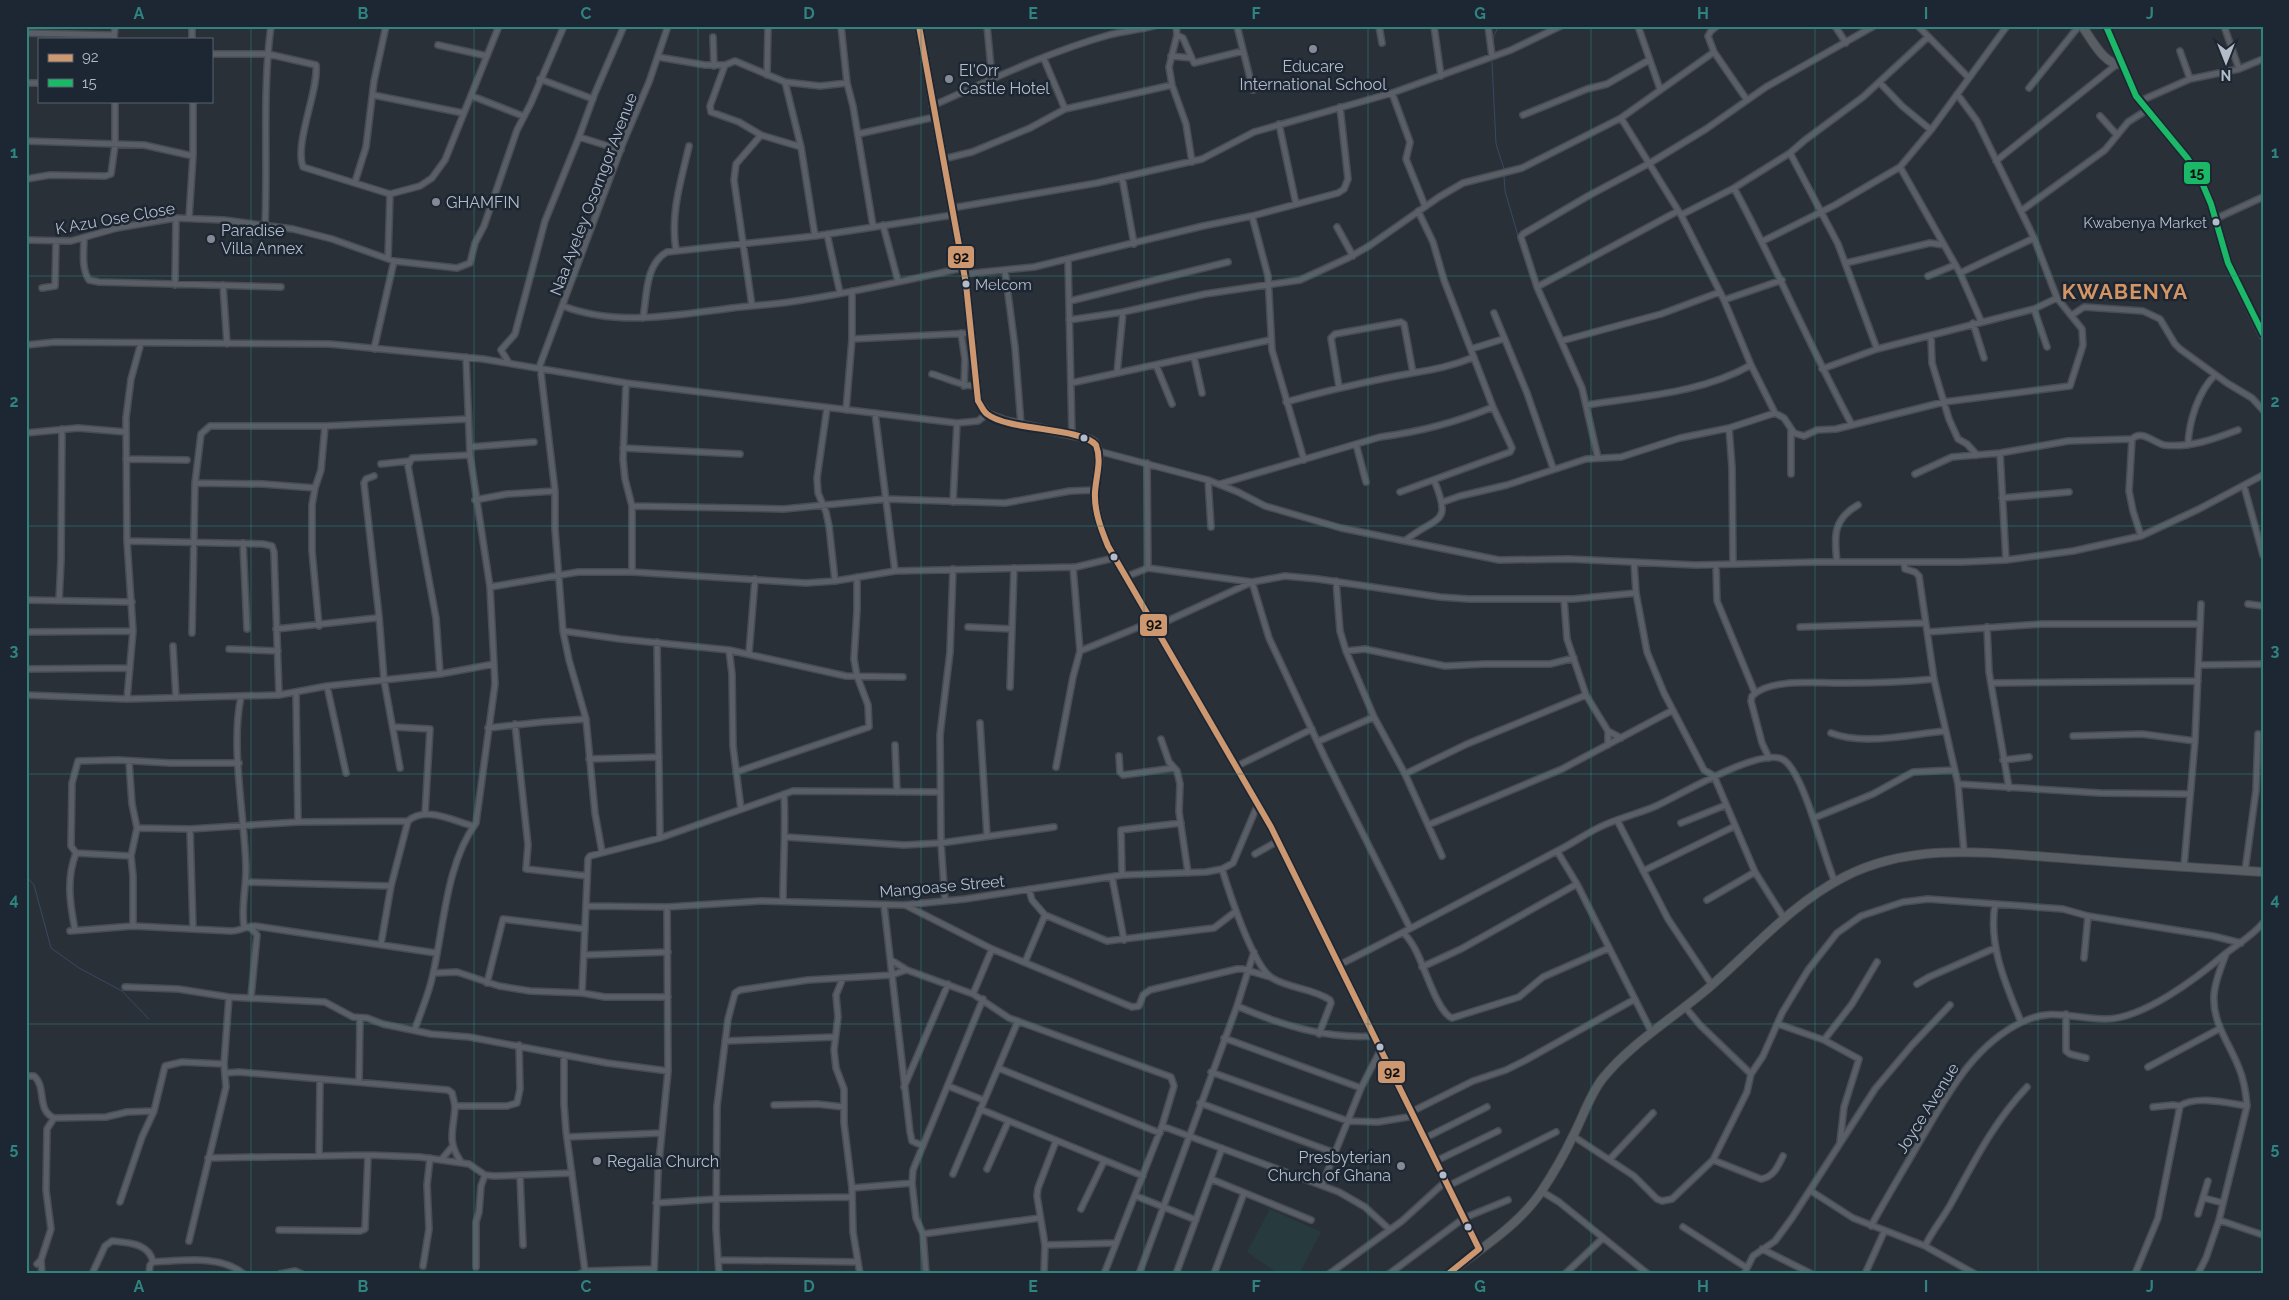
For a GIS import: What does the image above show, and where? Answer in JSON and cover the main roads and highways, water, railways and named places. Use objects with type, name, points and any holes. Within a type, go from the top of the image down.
[{"type":"waterway","points":[[1493,48],[1494,35],[1499,26]]},
{"type":"waterway","points":[[1492,62],[1496,144],[1504,169]]},
{"type":"waterway","points":[[1504,176],[1505,191],[1523,253]]},
{"type":"waterway","points":[[26,876],[34,885],[51,948],[79,968],[122,991],[149,1019]]},
{"type":"place","name":"Educare International School","points":[[1313,49]]},
{"type":"place","name":"El'Orr Castle Hotel","points":[[949,79]]},
{"type":"place","name":"GHAMFIN","points":[[436,202]]},
{"type":"place","name":"Kwabenya Market","points":[[2216,222]]},
{"type":"place","name":"Paradise Villa Annex","points":[[211,239]]},
{"type":"place","name":"Melcom","points":[[966,284]]},
{"type":"place","name":"Regalia Church","points":[[597,1161]]},
{"type":"place","name":"Presbyterian Church of Ghana","points":[[1401,1166]]},
{"type":"district","name":"KWABENYA","points":[[2125,292]]}]
